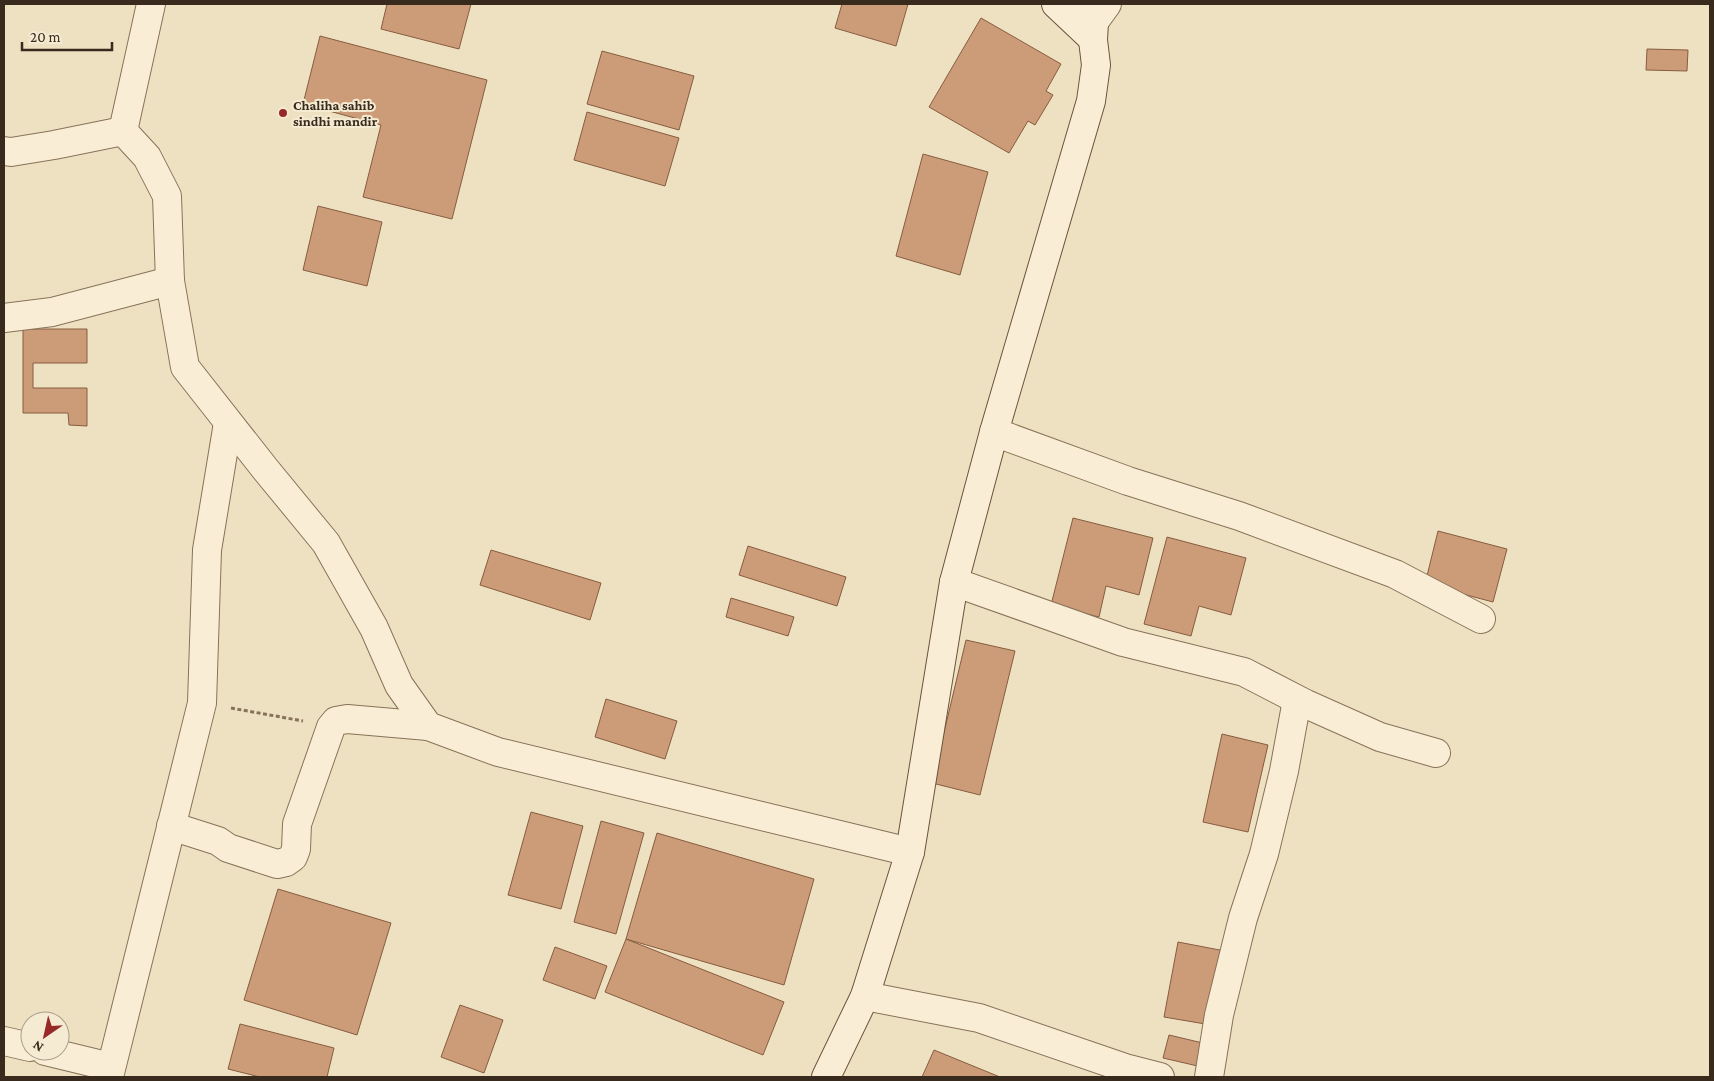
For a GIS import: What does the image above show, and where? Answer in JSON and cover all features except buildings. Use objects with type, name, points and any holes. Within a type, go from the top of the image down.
[{"type":"street","points":[[124,131],[151,4]]},
{"type":"street","points":[[826,1077],[865,996],[910,852],[954,582],[994,432],[1091,101],[1096,65],[1091,20],[1056,4]]},
{"type":"street","points":[[4,151],[11,152],[124,131]]},
{"type":"street","points":[[124,131],[147,157],[167,196],[170,281],[185,367],[326,543],[374,628],[399,685],[428,726]]},
{"type":"street","points":[[4,318],[52,312],[170,281]]},
{"type":"street","points":[[70,1059],[110,1072],[202,703],[207,550],[228,423]]},
{"type":"street","points":[[994,432],[1128,481],[1239,516],[1395,574],[1481,620]]},
{"type":"street","points":[[954,582],[1123,642],[1244,672],[1298,700],[1380,738],[1436,753]]},
{"type":"street","points":[[1209,1077],[1222,1005],[1243,918],[1264,854],[1284,771],[1298,700]]},
{"type":"street","points":[[171,826],[218,841],[228,848],[277,864],[286,862],[293,856],[296,849],[297,824],[331,727],[336,721],[347,719],[428,726],[498,752],[910,852]]},
{"type":"street","points":[[865,996],[979,1018],[1125,1068],[1160,1077]]},
{"type":"street","points":[[4,1041],[20,1045]]},
{"type":"path","points":[[202,703],[331,727]]},
{"type":"place","name":"Chaliha sahib sindhi mandir","points":[[283,113]]}]
